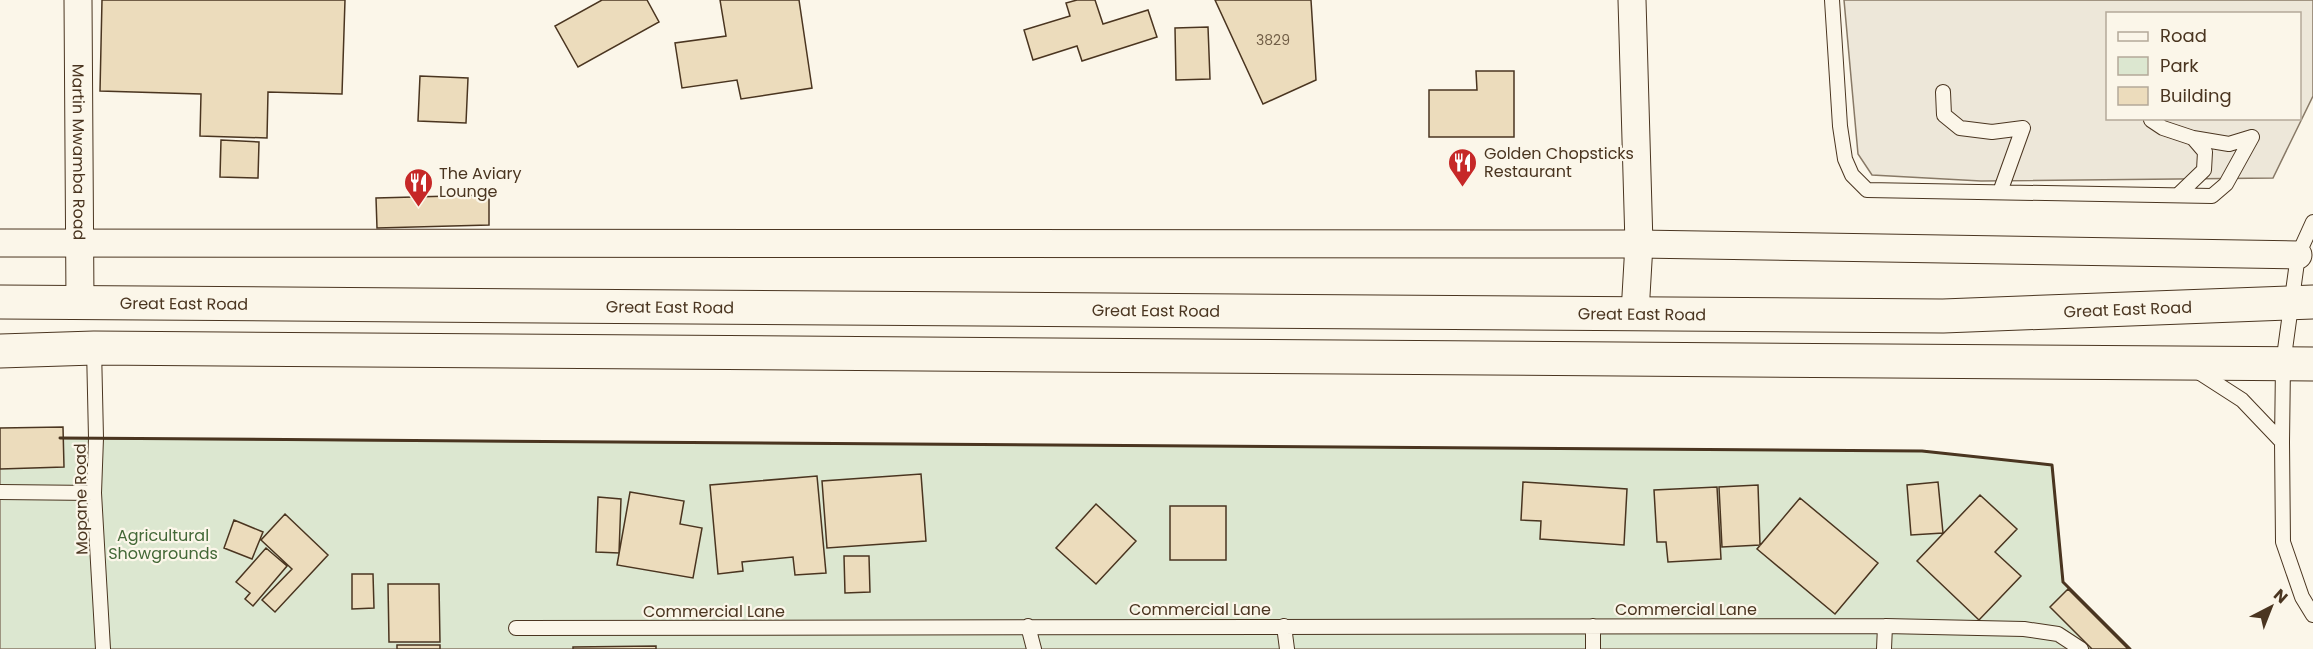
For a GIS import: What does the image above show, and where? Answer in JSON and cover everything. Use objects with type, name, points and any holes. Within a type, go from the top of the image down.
[{"type":"main road","name":"Great East Road","points":[[0,302],[1943,316],[2302,302]]},
{"type":"main road","points":[[0,351],[94,348],[2298,364]]},
{"type":"street","name":"Martin Mwamba Road","points":[[78,0],[80,302]]},
{"type":"street","points":[[1632,0],[1639,244],[1635,314]]},
{"type":"street","points":[[0,243],[1639,244],[2305,255]]},
{"type":"lane","points":[[1832,0],[1840,126],[1845,159],[1852,175],[1867,190],[2212,196],[2226,184],[2252,136],[2229,144],[2193,138],[2163,128],[2151,120]]},
{"type":"lane","points":[[1943,92],[1944,115],[1960,128],[1992,132],[2023,128],[2000,192]]},
{"type":"lane","points":[[2178,195],[2204,170],[2205,152],[2193,138]]},
{"type":"lane","points":[[2313,222],[2305,255],[2298,364],[2282,442],[2283,542],[2302,597],[2313,615]]},
{"type":"lane","name":"Mopane Road","points":[[94,348],[96,438],[94,493],[103,649]]},
{"type":"lane","points":[[2185,364],[2242,400],[2282,442]]},
{"type":"lane","points":[[0,492],[94,493]]},
{"type":"lane","points":[[1028,626],[1034,649]]},
{"type":"lane","points":[[1284,626],[1287,649]]},
{"type":"lane","points":[[1593,626],[1593,649]]},
{"type":"lane","points":[[1884,649],[1885,626]]},
{"type":"lane","name":"Commercial Lane","points":[[516,628],[1885,626],[2024,629],[2058,634],[2081,649]]},
{"type":"green space","name":"Agricultural Showgrounds","points":[[0,438],[1922,451],[2052,465],[2063,582],[2130,649],[0,649]]},
{"type":"shaded area","points":[[1844,0],[2313,0],[2313,96],[2273,178],[1981,181],[1872,175],[1858,154]]},
{"type":"building","points":[[102,0],[345,0],[342,94],[268,92],[267,138],[200,136],[201,94],[100,91]]},
{"type":"building","points":[[602,0],[647,0],[659,22],[578,67],[555,26]]},
{"type":"building","points":[[720,0],[799,0],[812,88],[741,99],[737,80],[682,88],[675,43],[726,36]]},
{"type":"building","points":[[1077,0],[1095,0],[1103,24],[1148,10],[1157,37],[1082,61],[1077,46],[1033,60],[1024,30],[1070,16],[1066,3]]},
{"type":"building","points":[[1215,0],[1311,0],[1316,80],[1263,104]]},
{"type":"building","points":[[1208,27],[1210,79],[1176,80],[1175,28]]},
{"type":"building","points":[[1476,71],[1514,71],[1514,137],[1429,137],[1429,90],[1477,90]]},
{"type":"building","points":[[420,76],[468,78],[466,123],[418,121]]},
{"type":"building","points":[[221,140],[259,142],[258,178],[220,177]]},
{"type":"building","points":[[489,195],[489,225],[377,228],[376,198]]},
{"type":"building","points":[[63,427],[64,467],[0,469],[0,428]]},
{"type":"building","points":[[921,474],[926,541],[827,548],[822,481]]},
{"type":"building","points":[[817,476],[826,573],[795,575],[793,557],[742,562],[743,571],[718,574],[710,485]]},
{"type":"building","points":[[1523,482],[1627,489],[1624,545],[1540,539],[1541,521],[1521,520]]},
{"type":"building","points":[[1938,482],[1943,533],[1911,535],[1907,485]]},
{"type":"building","points":[[1758,485],[1760,545],[1722,547],[1719,487]]},
{"type":"building","points":[[1717,487],[1721,559],[1668,562],[1666,542],[1657,542],[1654,490]]},
{"type":"building","points":[[630,492],[684,501],[680,524],[702,528],[693,578],[617,565]]},
{"type":"building","points":[[1980,495],[2017,529],[1995,552],[2021,576],[1979,620],[1917,561]]},
{"type":"building","points":[[598,497],[621,499],[619,553],[596,552]]},
{"type":"building","points":[[1800,498],[1878,563],[1835,614],[1757,549]]},
{"type":"building","points":[[1096,504],[1136,541],[1096,584],[1056,548]]},
{"type":"building","points":[[1170,506],[1226,506],[1226,560],[1170,560]]},
{"type":"building","points":[[285,514],[328,555],[275,612],[262,600],[292,569],[261,540]]},
{"type":"building","points":[[234,520],[263,532],[252,559],[224,548]]},
{"type":"building","points":[[266,548],[287,566],[253,606],[245,599],[250,593],[236,582]]},
{"type":"building","points":[[844,556],[869,556],[870,592],[845,593]]},
{"type":"building","points":[[352,574],[373,574],[374,608],[352,609]]},
{"type":"building","points":[[388,584],[439,584],[440,642],[389,642]]},
{"type":"building","points":[[2068,589],[2128,649],[2092,649],[2050,607]]},
{"type":"building","points":[[397,645],[440,645],[440,649],[397,649]]},
{"type":"building","points":[[656,646],[656,649],[573,649],[573,647]]},
{"type":"wall","points":[[60,438],[1922,451],[2052,465],[2063,582],[2130,649]]},
{"type":"place","name":"Golden Chopsticks Restaurant","points":[[1463,188]]},
{"type":"place","name":"The Aviary Lounge","points":[[418,208]]}]
